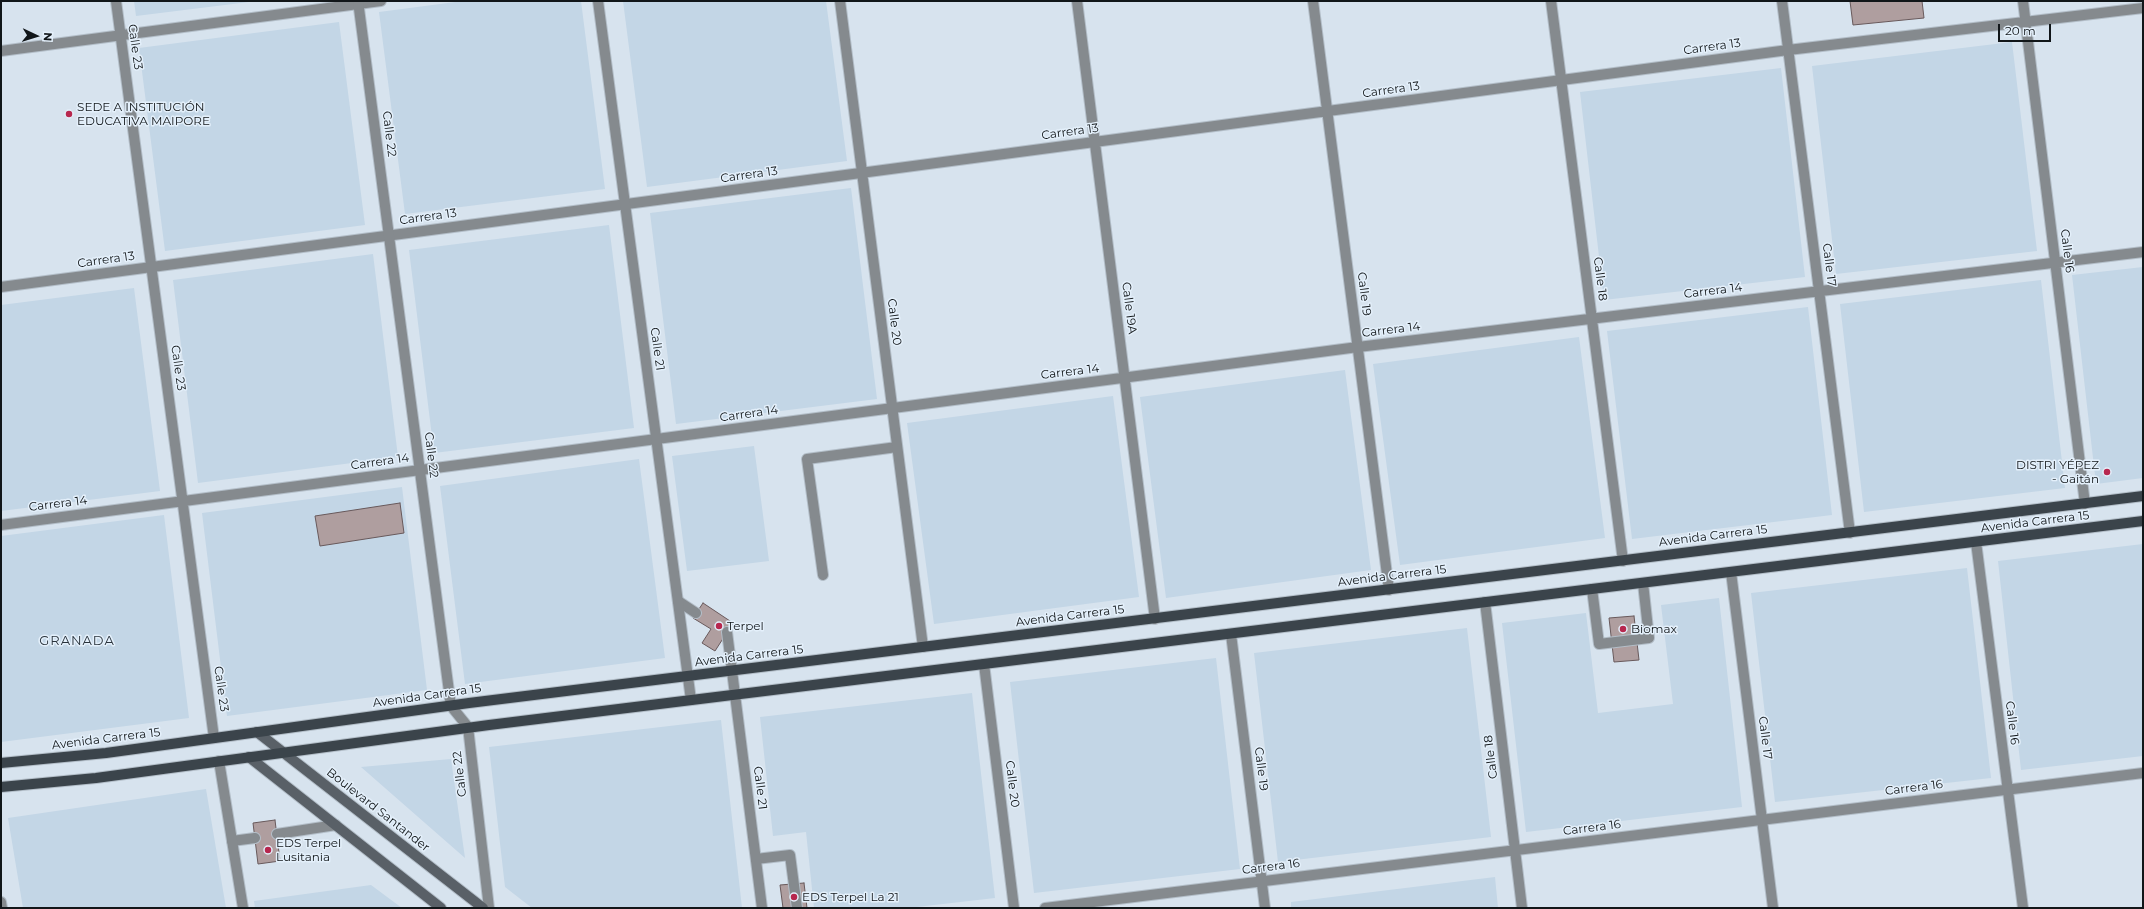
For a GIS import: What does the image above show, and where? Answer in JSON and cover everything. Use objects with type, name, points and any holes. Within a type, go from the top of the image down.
[{"type":"main road","name":"Avenida Carrera 15","points":[[1,763],[86,756],[451,706],[688,676],[2143,496]]},
{"type":"main road","name":"Avenida Carrera 15","points":[[1,787],[96,778],[468,727],[2143,521]]},
{"type":"main road","name":"Boulevard Santander","points":[[257,732],[483,908]]},
{"type":"main road","points":[[249,757],[441,908]]},
{"type":"street","name":"Calle 23","points":[[116,1],[214,738]]},
{"type":"street","points":[[1,51],[359,2],[381,1]]},
{"type":"street","name":"Calle 21","points":[[598,1],[691,700]]},
{"type":"street","name":"Calle 20","points":[[840,1],[923,647]]},
{"type":"street","name":"Calle 19A","points":[[1077,1],[1155,619]]},
{"type":"street","name":"Calle 19","points":[[1313,1],[1389,590]]},
{"type":"street","name":"Calle 18","points":[[1551,1],[1623,561]]},
{"type":"street","name":"Calle 17","points":[[1782,1],[1850,533]]},
{"type":"street","name":"Calle 16","points":[[2023,1],[2085,504]]},
{"type":"street","name":"Calle 22","points":[[359,2],[451,706]]},
{"type":"street","name":"Carrera 13","points":[[1,286],[1788,50],[2143,8]]},
{"type":"street","name":"Carrera 14","points":[[1,525],[1358,347],[2143,252]]},
{"type":"street","points":[[823,575],[807,459],[897,446]]},
{"type":"street","name":"Calle 16","points":[[1976,542],[2023,908]]},
{"type":"street","name":"Calle 17","points":[[1731,572],[1773,908]]},
{"type":"street","points":[[1592,589],[1599,644],[1649,638],[1643,583]]},
{"type":"street","points":[[678,600],[696,613]]},
{"type":"street","name":"Calle 18","points":[[1485,602],[1522,908]]},
{"type":"street","name":"Calle 21","points":[[727,632],[762,908]]},
{"type":"street","name":"Calle 19","points":[[1231,634],[1265,908]]},
{"type":"street","name":"Calle 20","points":[[984,664],[1014,908]]},
{"type":"street","points":[[451,706],[468,727]]},
{"type":"street","name":"Calle 22","points":[[468,727],[489,908]]},
{"type":"street","points":[[219,761],[243,908]]},
{"type":"street","name":"Carrera 16","points":[[1045,908],[2143,773]]},
{"type":"street","points":[[277,834],[336,825]]},
{"type":"street","points":[[232,841],[255,838]]},
{"type":"street","points":[[756,859],[790,854],[797,908]]},
{"type":"street","points":[[1,902],[2,908]]},
{"type":"shaded area","points":[[134,1],[257,1],[136,16]]},
{"type":"shaded area","points":[[463,1],[581,1],[605,189],[405,214],[379,12]]},
{"type":"shaded area","points":[[623,1],[826,1],[847,161],[647,187]]},
{"type":"shaded area","points":[[339,22],[365,225],[165,251],[139,48]]},
{"type":"shaded area","points":[[2012,42],[2037,251],[1836,274],[1812,66]]},
{"type":"shaded area","points":[[1781,68],[1805,277],[1604,300],[1580,92]]},
{"type":"shaded area","points":[[851,188],[877,399],[676,424],[650,213]]},
{"type":"shaded area","points":[[609,225],[634,428],[434,453],[409,250]]},
{"type":"shaded area","points":[[373,254],[398,457],[198,483],[173,280]]},
{"type":"shaded area","points":[[2143,267],[2143,478],[2096,484],[2072,275]]},
{"type":"shaded area","points":[[2041,280],[2065,488],[1864,512],[1840,304]]},
{"type":"shaded area","points":[[134,288],[160,491],[1,511],[1,305]]},
{"type":"shaded area","points":[[1808,307],[1832,515],[1632,539],[1607,331]]},
{"type":"shaded area","points":[[1579,337],[1605,538],[1400,565],[1373,364]]},
{"type":"shaded area","points":[[1345,370],[1371,570],[1166,598],[1140,397]]},
{"type":"shaded area","points":[[1113,396],[1139,597],[934,624],[907,423]]},
{"type":"shaded area","points":[[754,446],[769,561],[687,571],[672,456]]},
{"type":"shaded area","points":[[639,459],[665,658],[465,684],[440,486]]},
{"type":"shaded area","points":[[402,487],[427,690],[227,716],[202,513]]},
{"type":"shaded area","points":[[164,515],[189,718],[1,742],[1,536]]},
{"type":"shaded area","points":[[2143,544],[2143,756],[2021,770],[1998,561]]},
{"type":"shaded area","points":[[1967,568],[1991,778],[1775,802],[1751,593]]},
{"type":"shaded area","points":[[1719,598],[1742,807],[1526,832],[1502,623],[1586,613],[1598,713],[1673,704],[1661,605]]},
{"type":"shaded area","points":[[1467,628],[1491,837],[1278,862],[1254,653]]},
{"type":"shaded area","points":[[1216,658],[1240,869],[1034,893],[1010,682]]},
{"type":"shaded area","points":[[972,693],[995,898],[908,908],[814,908],[806,832],[773,836],[760,717]]},
{"type":"shaded area","points":[[721,720],[742,908],[532,908],[505,887],[489,747]]},
{"type":"shaded area","points":[[451,759],[465,858],[361,767]]},
{"type":"shaded area","points":[[206,789],[226,908],[23,908],[8,818]]},
{"type":"shaded area","points":[[1495,877],[1498,908],[1291,908],[1291,902]]},
{"type":"shaded area","points":[[371,885],[402,908],[255,908],[254,901]]},
{"type":"building","points":[[1850,1],[1922,1],[1924,18],[1853,25]]},
{"type":"building","points":[[400,503],[404,533],[320,546],[315,516]]},
{"type":"building","name":"Terpel","points":[[703,603],[733,623],[715,651],[702,643],[711,629],[693,618]]},
{"type":"building","name":"Biomax","points":[[1634,616],[1639,660],[1614,662],[1609,618]]},
{"type":"building","name":"EDS Terpel Lusitania","points":[[275,820],[280,861],[258,864],[253,823]]},
{"type":"building","name":"EDS Terpel La 21","points":[[804,883],[807,908],[783,908],[780,885]]},
{"type":"place","name":"SEDE A INSTITUCIÓN EDUCATIVA MAIPORE","points":[[69,114]]},
{"type":"place","name":"DISTRI YÉPEZ - Gaitán","points":[[2107,472]]},
{"type":"place","name":"Terpel","points":[[719,626]]},
{"type":"place","name":"Biomax","points":[[1623,629]]},
{"type":"place","name":"EDS Terpel Lusitania","points":[[268,850]]},
{"type":"place","name":"EDS Terpel La 21","points":[[794,897]]},
{"type":"district","name":"GRANADA","points":[[77,641]]}]
